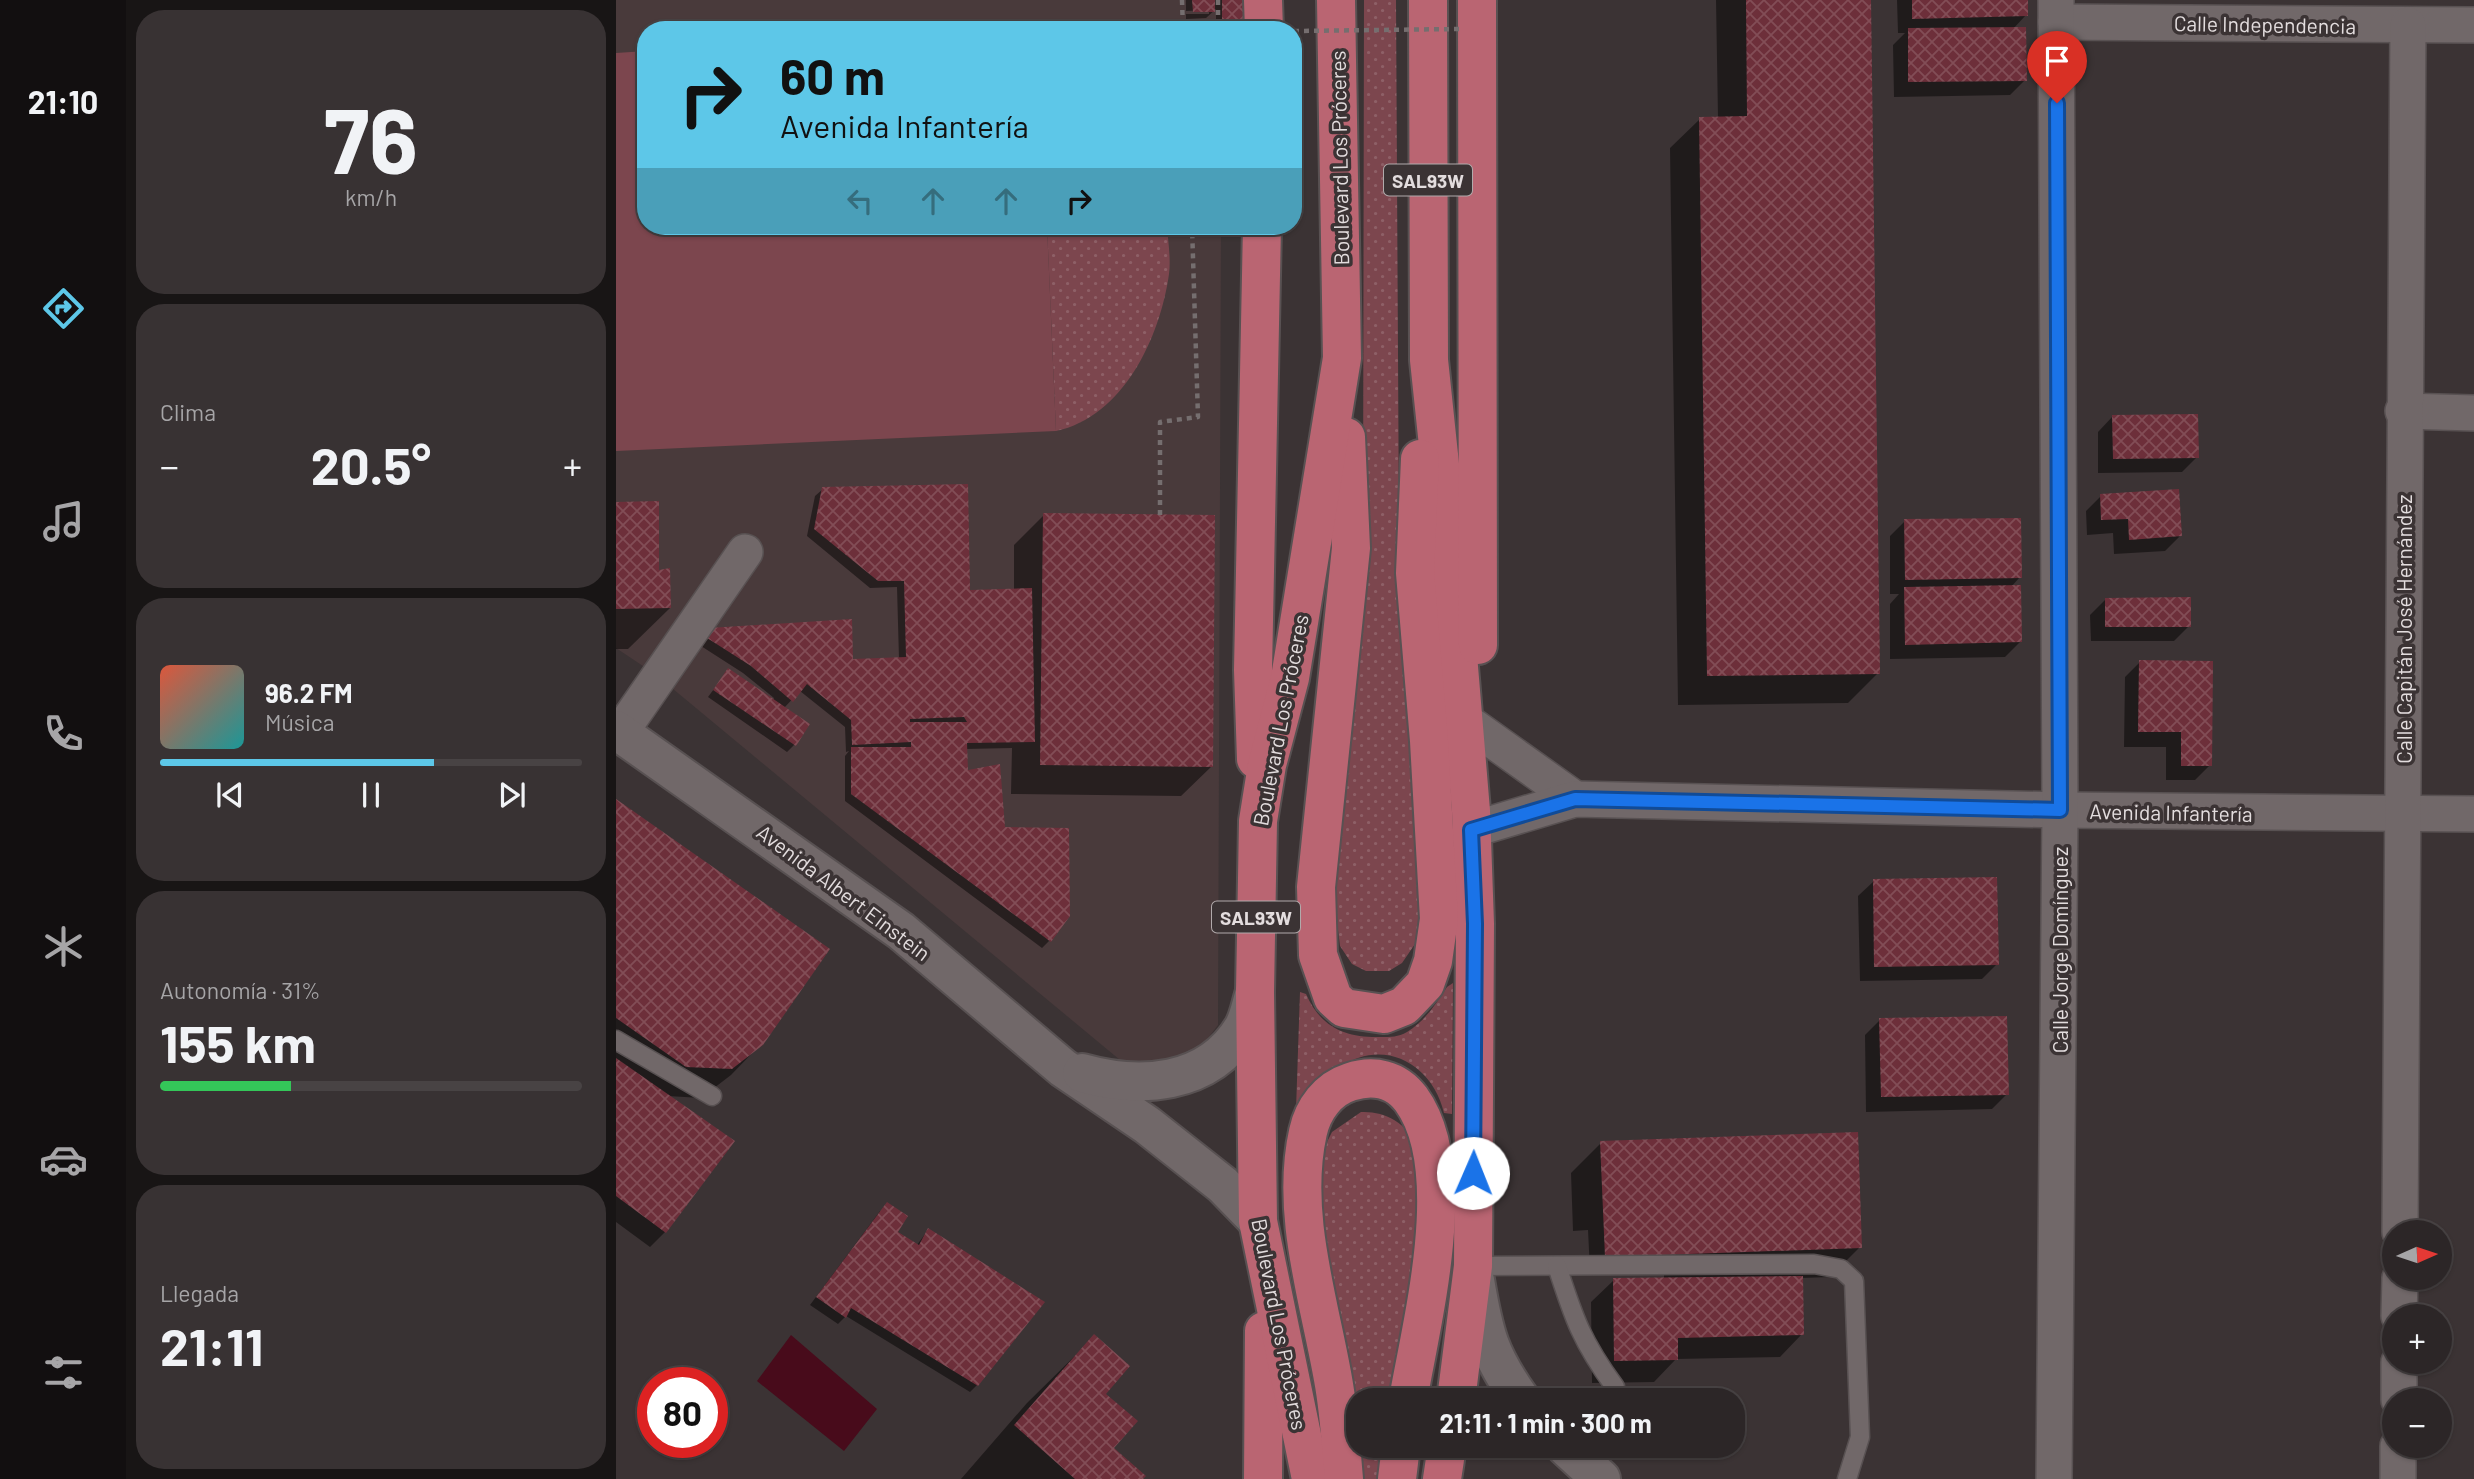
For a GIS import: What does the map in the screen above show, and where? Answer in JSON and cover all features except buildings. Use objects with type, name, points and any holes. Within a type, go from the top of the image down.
[{"type":"highway","points":[[1263,0],[1274,21]]},
{"type":"highway","name":"Boulevard Los Próceres","points":[[1311,1479],[1258,1220],[1255,992],[1258,821],[1267,765],[1290,678],[1342,358],[1336,0]]},
{"type":"highway","name":"SAL93W","points":[[1428,0],[1429,360],[1450,559],[1471,820],[1475,924],[1473,1266],[1458,1388]]},
{"type":"highway","points":[[1469,14],[1480,620],[1471,820]]},
{"type":"highway","points":[[1258,821],[1253,670],[1262,235]]},
{"type":"highway","points":[[1342,358],[1351,548],[1316,887],[1318,955],[1333,998],[1344,1008],[1384,1014],[1404,1006],[1425,984],[1433,961],[1438,919],[1429,741],[1416,573],[1420,456],[1429,360]]},
{"type":"highway","points":[[1344,1479],[1333,1380],[1306,1228],[1303,1166],[1314,1112],[1329,1093],[1360,1079],[1390,1080],[1404,1089],[1420,1112],[1433,1145],[1435,1228],[1410,1388]]},
{"type":"highway","points":[[1258,1220],[1264,1334],[1264,1479]]},
{"type":"highway","points":[[1397,1479],[1400,1458]]},
{"type":"highway","points":[[1442,1479],[1445,1458]]},
{"type":"street","name":"Calle Independencia","points":[[2056,11],[2408,26],[2474,25]]},
{"type":"street","name":"Calle Jorge Domínguez","points":[[2054,1479],[2060,810],[2056,11]]},
{"type":"street","name":"Calle Capitán José Hernández","points":[[2400,1220],[2403,411],[2408,26]]},
{"type":"street","points":[[2403,411],[2474,413]]},
{"type":"street","points":[[618,731],[745,552]]},
{"type":"street","points":[[1474,727],[1575,799]]},
{"type":"street","name":"Avenida Albert Einstein","points":[[618,731],[901,931],[1063,1068],[1178,1149],[1223,1185],[1258,1220]]},
{"type":"street","name":"Avenida Infantería","points":[[1471,820],[1575,799],[2060,810],[2474,814]]},
{"type":"street","name":"Avenida Albert Einstein","points":[[1063,1068],[1108,1080],[1147,1084],[1179,1077],[1205,1065],[1229,1046],[1244,1027],[1255,992]]},
{"type":"street","points":[[1473,1266],[1482,1325],[1496,1365],[1512,1388]]},
{"type":"street","points":[[1579,1458],[1601,1479]]},
{"type":"street","points":[[2398,1458],[2398,1479]]},
{"type":"lane","points":[[616,1040],[712,1096]]},
{"type":"lane","points":[[1473,1266],[1814,1264],[1842,1269],[1854,1281],[1860,1437],[1847,1479]]},
{"type":"lane","points":[[1558,1266],[1576,1326],[1588,1351],[1615,1387]]},
{"type":"path","points":[[1182,0],[1183,21]]},
{"type":"path","points":[[1218,0],[1218,21]]},
{"type":"path","points":[[1302,28],[1469,14]]},
{"type":"path","points":[[1160,515],[1160,422],[1199,416],[1192,235]]},
{"type":"shaded area","points":[[616,0],[1222,0],[1222,21],[637,21],[637,235],[1221,235],[1218,1025],[1197,1053],[1167,1066],[1126,1065],[655,674],[616,648]]},
{"type":"shaded area","points":[[1364,0],[1396,0],[1399,530],[1421,919],[1415,944],[1402,963],[1389,971],[1366,971],[1352,964],[1340,946],[1331,874],[1363,546]]},
{"type":"shaded area","points":[[637,52],[637,235],[1047,235],[1056,431],[616,451],[616,53]]},
{"type":"shaded area","points":[[1047,235],[1168,235],[1169,274],[1164,299],[1147,348],[1134,371],[1119,392],[1101,410],[1080,423],[1056,431]]},
{"type":"shaded area","points":[[1453,983],[1452,1114],[1444,1113],[1438,1096],[1418,1069],[1389,1056],[1373,1055],[1356,1059],[1339,1068],[1296,1110],[1300,992],[1306,994],[1319,1015],[1336,1029],[1368,1037],[1391,1037],[1404,1034],[1419,1023]]},
{"type":"shaded area","points":[[1361,1112],[1386,1116],[1407,1130],[1416,1146],[1422,1170],[1422,1234],[1400,1388],[1346,1388],[1346,1403],[1327,1272],[1319,1176],[1324,1148],[1332,1132]]},
{"type":"shaded area","points":[[791,1335],[877,1409],[844,1451],[757,1381]]},
{"type":"shaded area","points":[[1354,1458],[1391,1458],[1389,1479],[1357,1479]]},
{"type":"route","points":[[1473,1173],[1475,924],[1471,830],[1575,799],[2060,810],[2057,103]]}]
